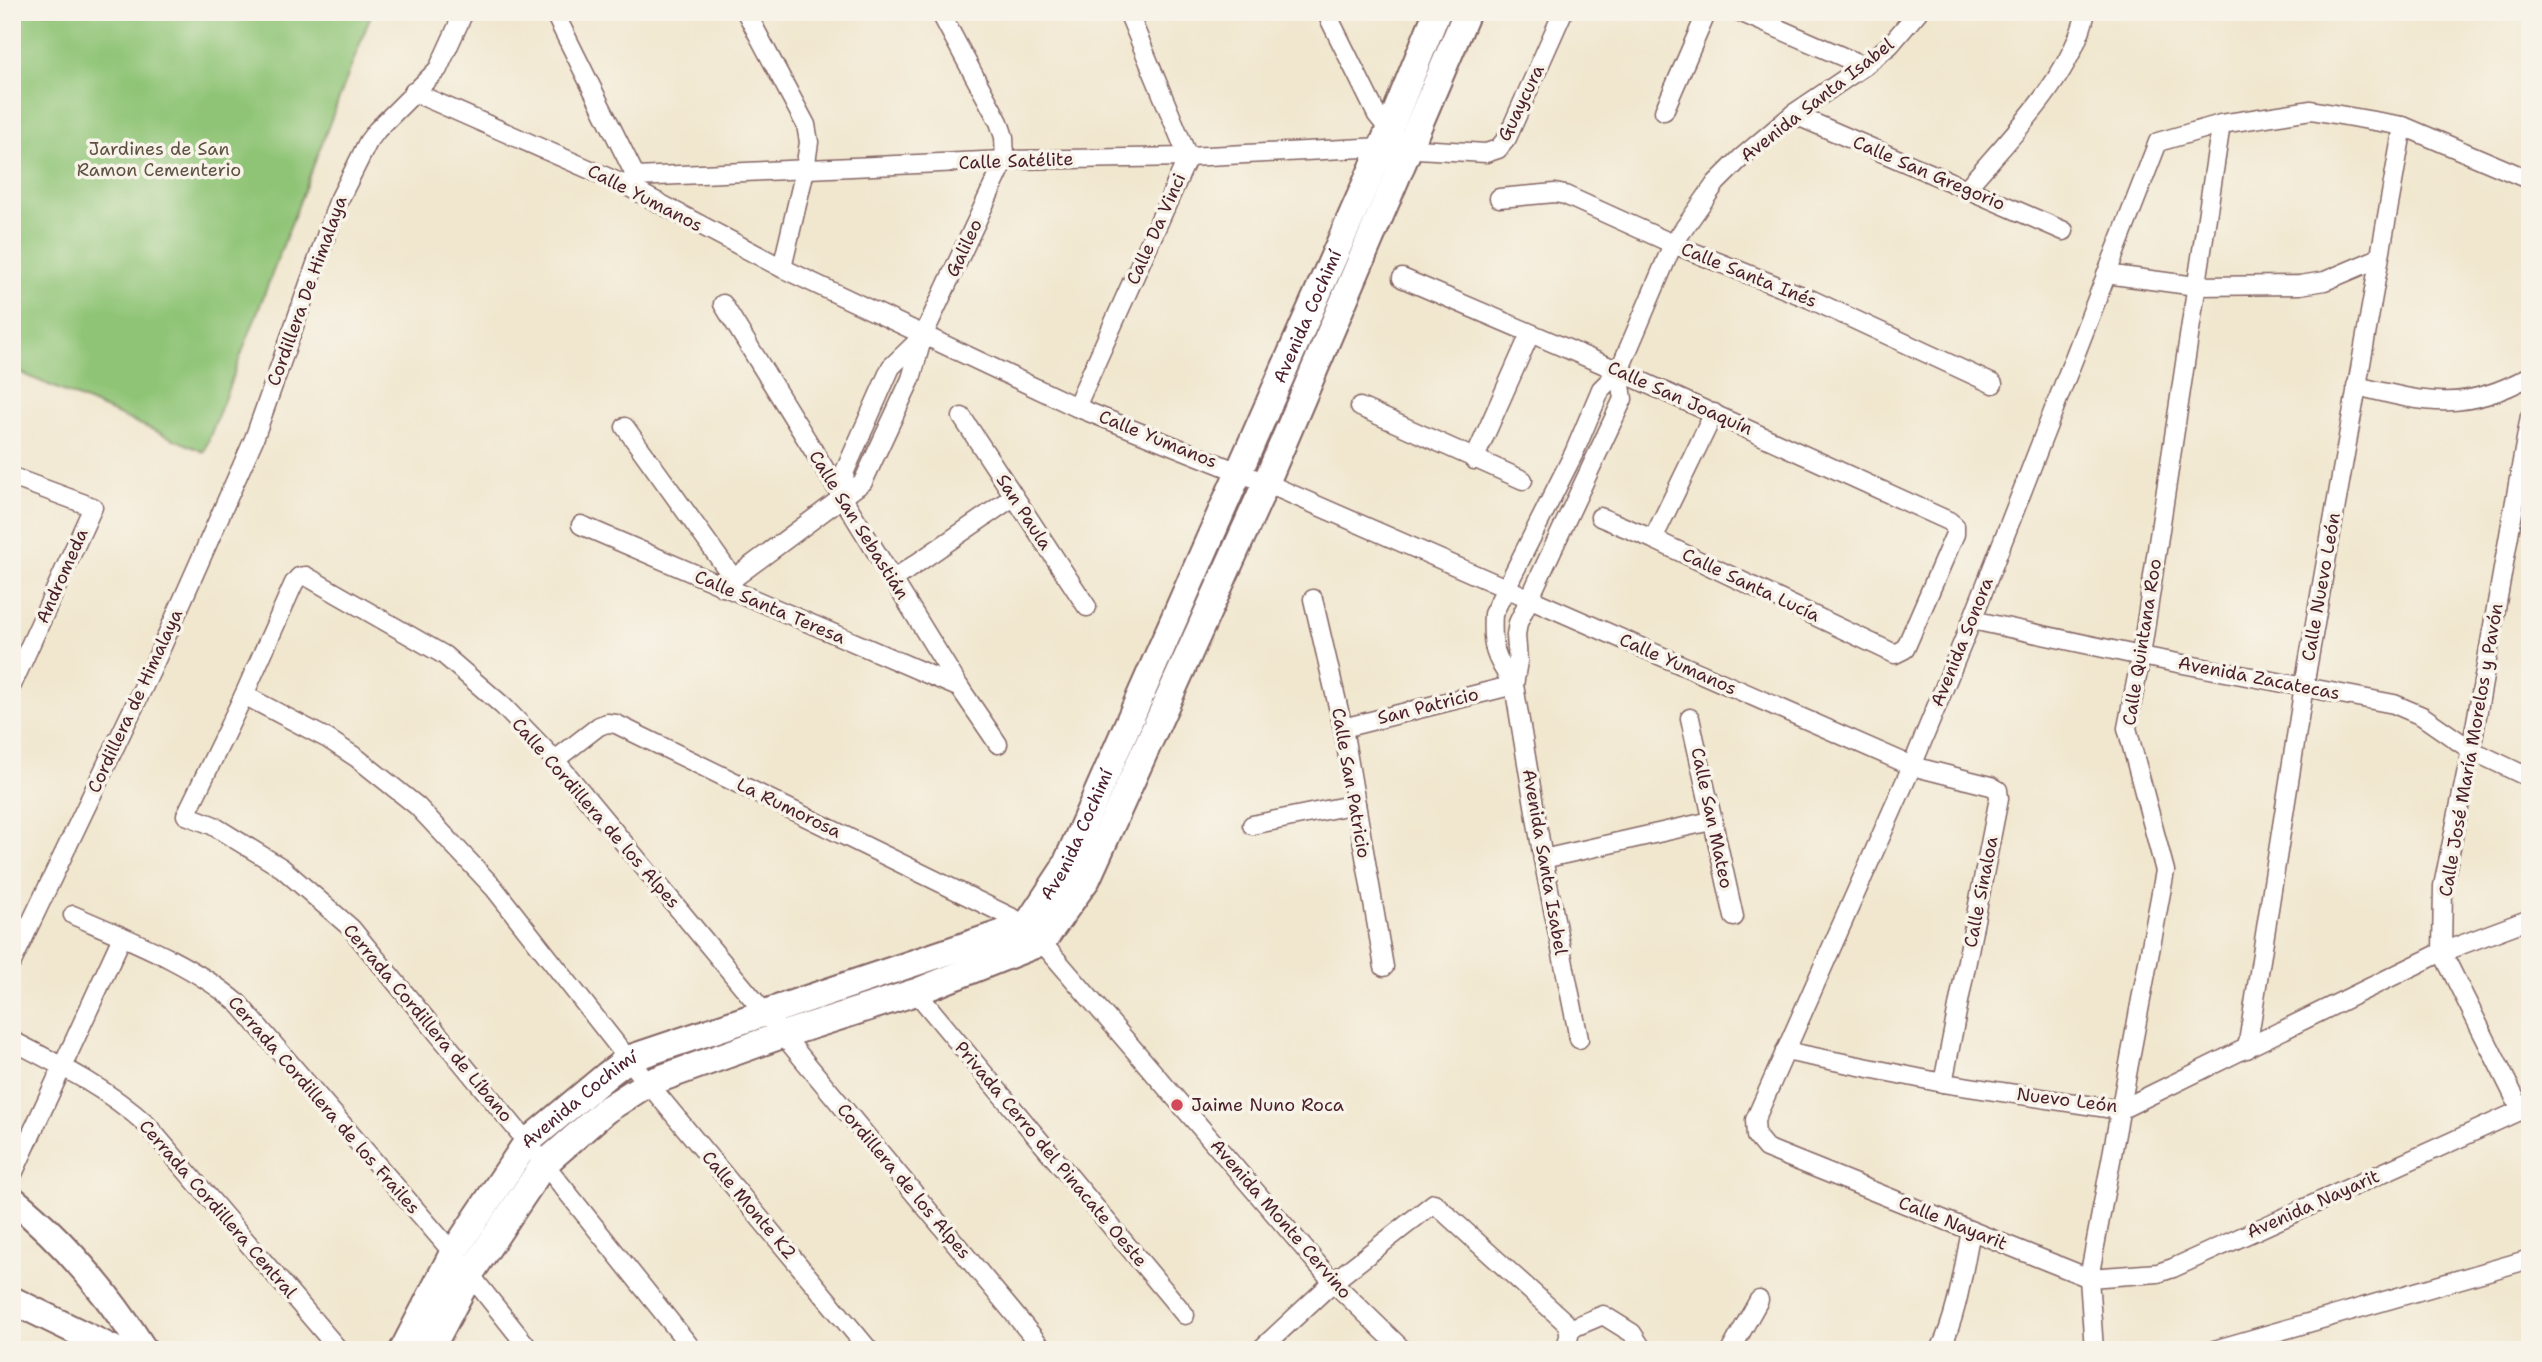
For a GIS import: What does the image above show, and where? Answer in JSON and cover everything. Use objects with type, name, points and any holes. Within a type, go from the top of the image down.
[{"type":"street","name":"Cordillera De Himalaya","points":[[254,439],[338,202],[368,142],[413,92],[438,69],[464,12]]},
{"type":"street","points":[[554,12],[630,181]]},
{"type":"street","points":[[746,12],[806,125],[809,142],[782,268]]},
{"type":"street","points":[[940,12],[999,122],[1004,137],[1005,160]]},
{"type":"street","name":"Calle Da Vinci","points":[[1076,407],[1188,158],[1128,12]]},
{"type":"street","points":[[1326,12],[1377,115],[1385,139],[1409,148]]},
{"type":"street","name":"Avenida Cochimí","points":[[403,1350],[453,1253],[527,1142],[628,1059],[764,1012],[1035,934],[1240,472],[1385,139],[1437,12]]},
{"type":"street","name":"Avenida Cochimí","points":[[430,1350],[470,1274],[544,1164],[606,1110],[648,1083],[782,1035],[916,992],[1035,934],[1087,878],[1266,482],[1467,12]]},
{"type":"street","name":"Guaycura","points":[[1409,148],[1486,153],[1498,149],[1507,138],[1563,12]]},
{"type":"street","points":[[1664,111],[1707,12]]},
{"type":"street","points":[[1740,12],[1864,66]]},
{"type":"street","name":"Avenida Santa Isabel","points":[[1514,685],[1497,661],[1492,631],[1493,614],[1574,453],[1601,388],[1619,371],[1673,244],[1716,183],[1741,158],[1793,114],[1890,45],[1918,12]]},
{"type":"street","points":[[1966,189],[2029,116],[2060,72],[2082,30],[2086,12]]},
{"type":"street","name":"Calle Yumanos","points":[[413,92],[630,181],[782,268],[1076,407],[1266,482],[1912,766]]},
{"type":"street","points":[[2221,124],[2311,110],[2403,125],[2530,180]]},
{"type":"street","name":"Calle San Gregorio","points":[[1793,114],[2064,231]]},
{"type":"street","name":"Avenida Sonora","points":[[1756,1136],[1755,1120],[1912,766],[1972,620],[2158,142],[2221,124]]},
{"type":"street","name":"Calle Quintana Roo","points":[[2089,1278],[2165,871],[2127,728],[2141,656],[2221,124]]},
{"type":"street","name":"Calle Nuevo León","points":[[2247,1049],[2304,686],[2403,125]]},
{"type":"street","name":"Calle Satélite","points":[[630,181],[1005,160],[1188,158],[1385,139]]},
{"type":"street","name":"Galileo","points":[[842,498],[845,471],[891,367],[923,336],[1005,160]]},
{"type":"street","name":"Calle Santa Inés","points":[[1499,198],[1555,193],[1565,195],[1673,244],[1810,299],[1993,384]]},
{"type":"street","points":[[2106,274],[2196,286],[2300,285],[2325,281],[2379,258]]},
{"type":"street","name":"Calle San Joaquín","points":[[1402,278],[1714,413],[1949,521],[1955,526],[1955,534],[1905,649],[1901,652]]},
{"type":"street","name":"Calle San Sebastián","points":[[723,304],[960,688],[998,744]]},
{"type":"street","points":[[1474,460],[1530,334]]},
{"type":"street","name":"Avenida Santa Isabel","points":[[1579,1039],[1543,859],[1514,685],[1518,661],[1516,635],[1529,599],[1623,399],[1619,371]]},
{"type":"street","points":[[2357,386],[2410,399],[2444,403],[2474,400],[2507,389],[2530,376]]},
{"type":"street","points":[[1360,407],[1523,480]]},
{"type":"street","points":[[1653,539],[1714,413]]},
{"type":"street","name":"Calle José María Morelos y Pavón","points":[[2525,1108],[2442,952],[2443,886],[2471,750],[2530,416]]},
{"type":"street","name":"San Paula","points":[[962,417],[1087,607]]},
{"type":"street","points":[[625,427],[728,583],[842,498]]},
{"type":"street","name":"Cordillera de Himalaya","points":[[12,961],[151,671],[254,439]]},
{"type":"street","points":[[1574,453],[1594,461]]},
{"type":"street","name":"Andromeda","points":[[12,477],[93,507],[12,685]]},
{"type":"street","points":[[894,579],[1013,497]]},
{"type":"street","name":"Calle Santa Lucía","points":[[1600,517],[1653,539],[1895,654],[1901,652]]},
{"type":"street","name":"Calle Santa Teresa","points":[[581,525],[728,583],[960,688]]},
{"type":"street","name":"Calle Cordillera de los Alpes","points":[[244,695],[299,577],[306,576],[444,655],[503,706],[555,760],[764,1012]]},
{"type":"street","name":"Calle San Patricio","points":[[1313,599],[1343,728],[1384,967]]},
{"type":"street","name":"Avenida Zacatecas","points":[[1972,620],[2141,656],[2394,704],[2422,716],[2471,750],[2530,778]]},
{"type":"street","name":"San Patricio","points":[[1343,728],[1514,685]]},
{"type":"street","name":"Cerrada Cordillera de Líbano","points":[[244,695],[186,815],[212,825],[282,868],[351,928],[693,1350]]},
{"type":"street","name":"Calle Monte K2","points":[[244,695],[328,739],[357,758],[416,806],[495,888],[628,1059],[869,1350]]},
{"type":"street","name":"Calle San Mateo","points":[[1690,718],[1734,917]]},
{"type":"street","name":"La Rumorosa","points":[[555,760],[599,726],[616,724],[1035,934]]},
{"type":"street","name":"Calle Sinaloa","points":[[1912,766],[1992,786],[1998,790],[1999,798],[1942,1083]]},
{"type":"street","points":[[1252,825],[1356,804]]},
{"type":"street","points":[[1543,859],[1711,821]]},
{"type":"street","name":"Cerrada Cordillera de los Frailes","points":[[73,915],[216,985],[239,1004],[453,1253],[530,1350]]},
{"type":"street","name":"Nuevo León","points":[[1785,1051],[1942,1083],[2120,1110],[2442,952],[2530,919]]},
{"type":"street","name":"Avenida Monte Cervino","points":[[1035,934],[1333,1282],[1403,1350]]},
{"type":"street","points":[[12,1176],[122,937]]},
{"type":"street","name":"Privada Cerro del Pinacate Oeste","points":[[916,992],[1185,1315]]},
{"type":"street","name":"Cordillera de los Alpes","points":[[764,1012],[1044,1350]]},
{"type":"street","name":"Cerrada Cordillera Central","points":[[13,1041],[62,1066],[126,1105],[147,1125],[339,1350]]},
{"type":"street","name":"Avenida Nayarit","points":[[2089,1278],[2158,1273],[2173,1268],[2525,1108]]},
{"type":"street","name":"Calle Nayarit","points":[[1756,1136],[1766,1148],[2089,1278]]},
{"type":"street","points":[[12,1199],[60,1241],[127,1324],[144,1350]]},
{"type":"street","points":[[1260,1350],[1333,1282],[1434,1203],[1565,1322],[1570,1329],[1570,1336],[1564,1350]]},
{"type":"street","points":[[1940,1350],[1947,1336],[1957,1298],[1971,1231]]},
{"type":"street","points":[[2214,1350],[2530,1259]]},
{"type":"street","points":[[2089,1278],[2094,1350]]},
{"type":"street","points":[[12,1300],[115,1350]]},
{"type":"street","points":[[1731,1350],[1759,1300]]},
{"type":"street","points":[[1570,1329],[1603,1315],[1632,1333],[1643,1350]]},
{"type":"green space","name":"Jardines de San Ramon Cementerio","points":[[12,12],[372,12],[204,452],[12,369]]},
{"type":"place","name":"Jaime Nuno Roca","points":[[1177,1105]]}]
